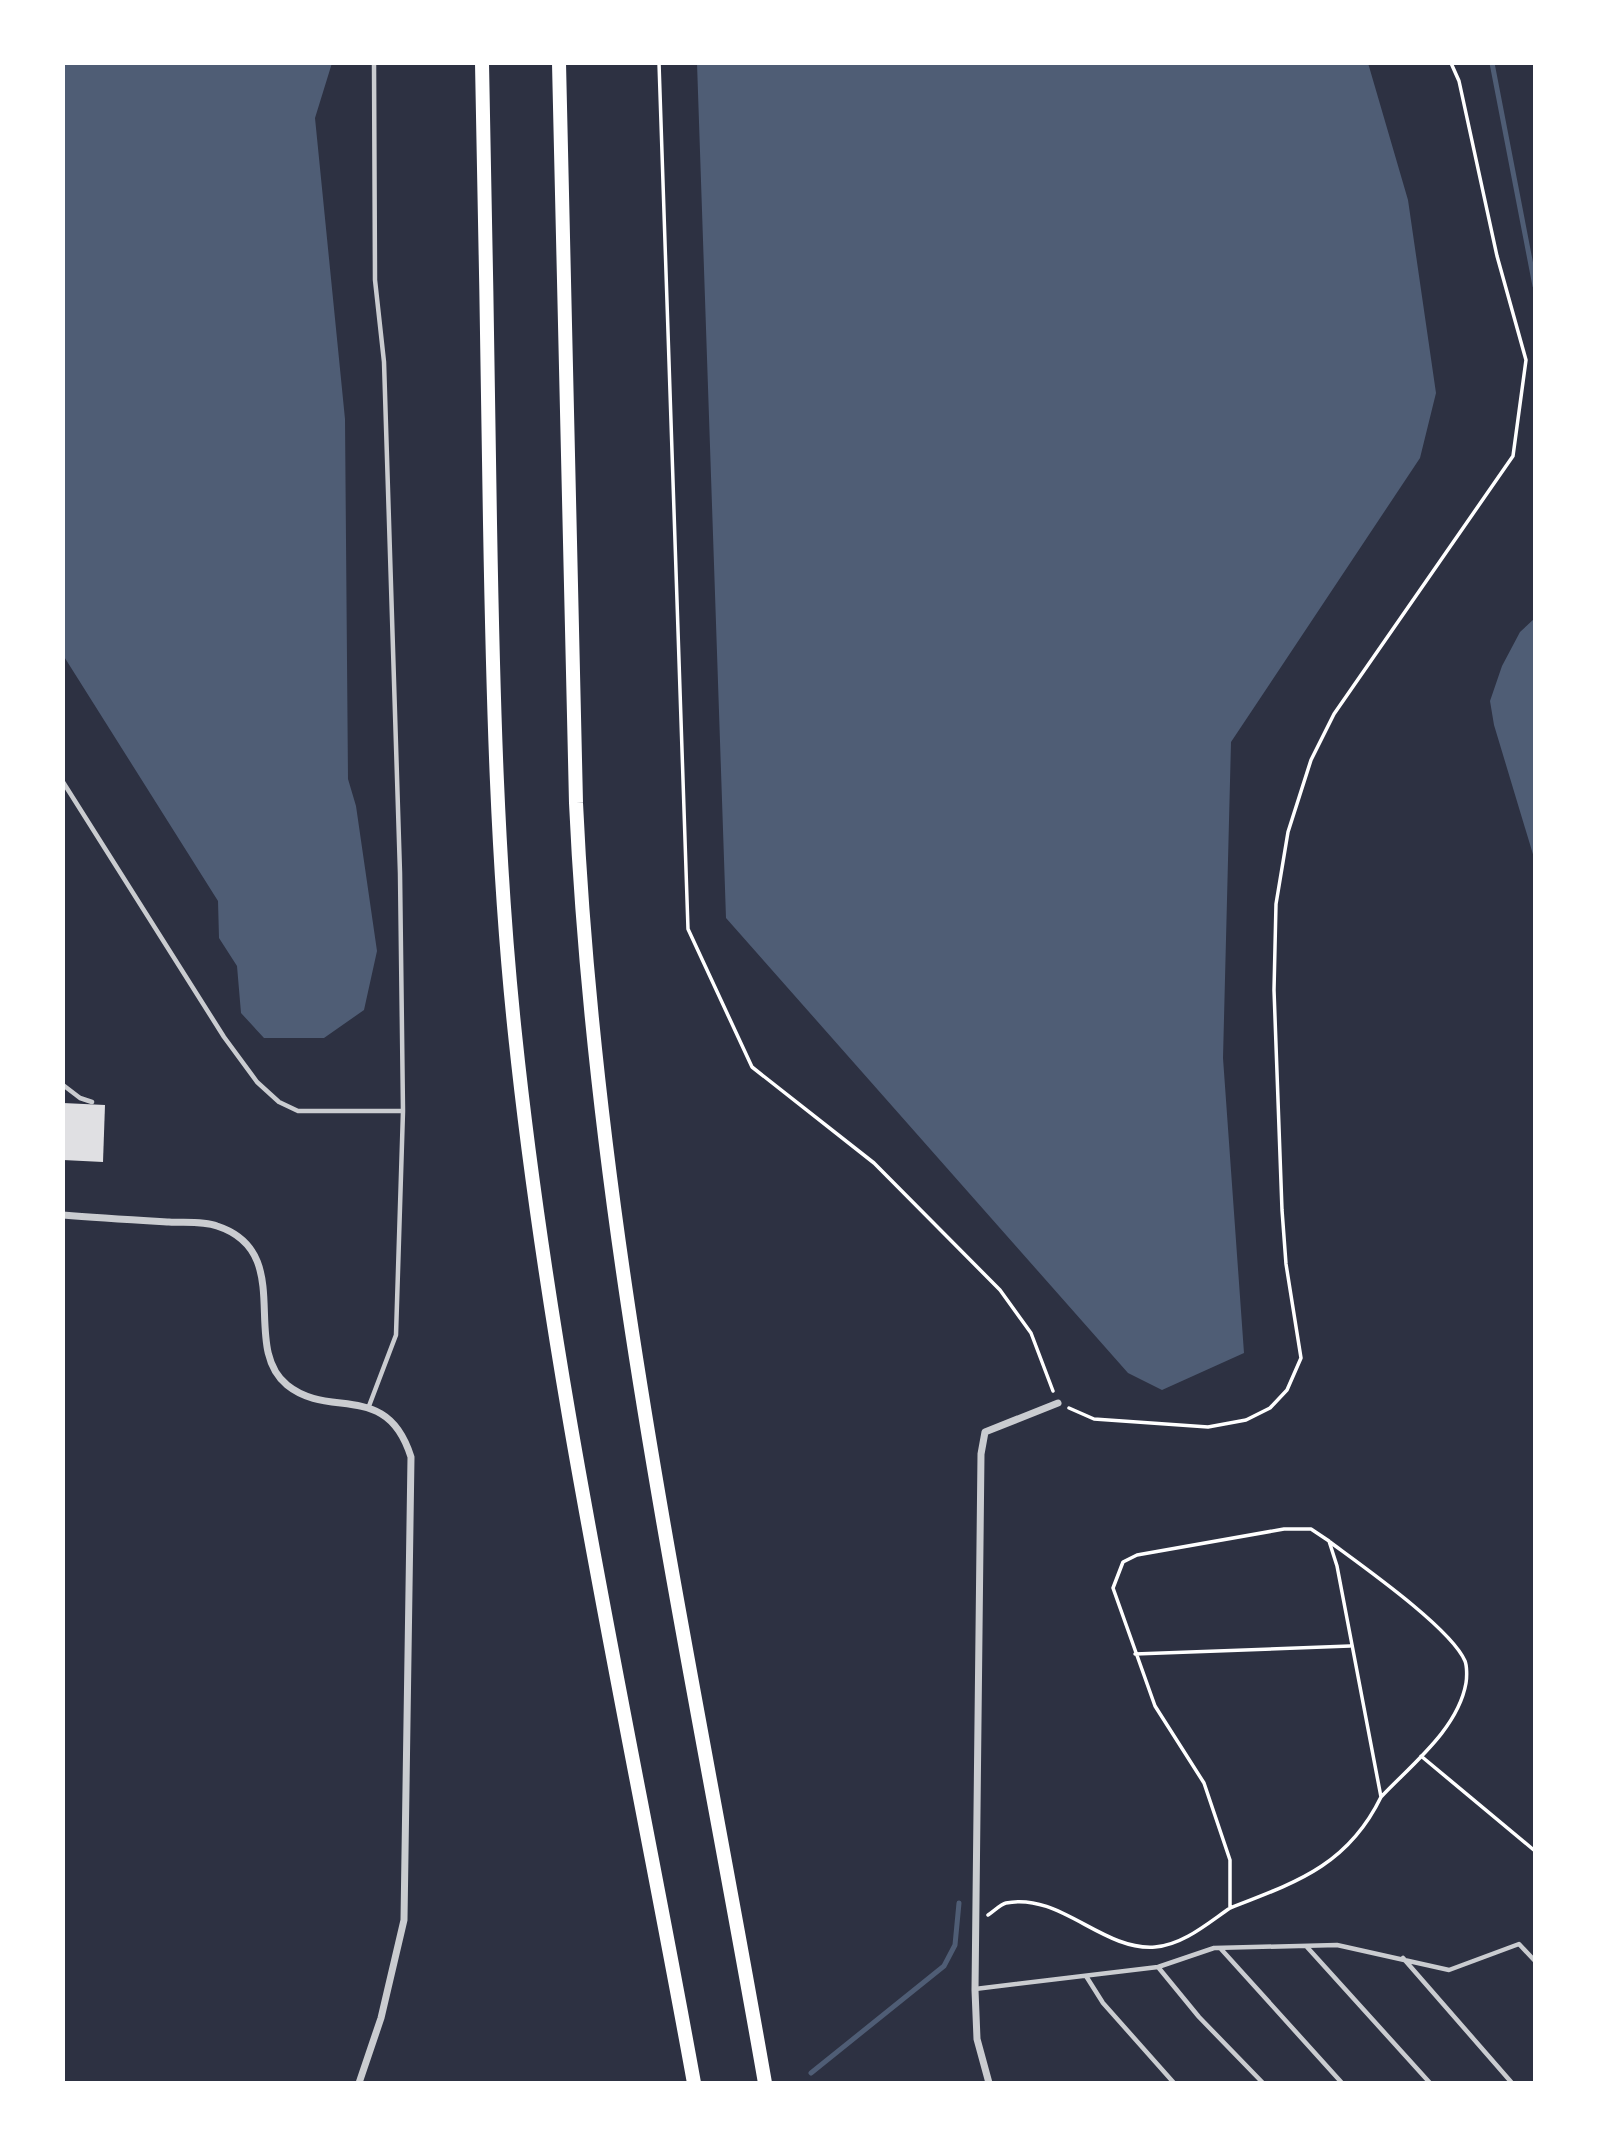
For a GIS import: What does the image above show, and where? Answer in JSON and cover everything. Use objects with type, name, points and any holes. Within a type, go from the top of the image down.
[{"type":"highway","points":[[482,63],[494,714],[505,926],[515,1034],[533,1192],[563,1377],[694,2083]]},
{"type":"highway","points":[[559,63],[576,803],[580,897],[597,1087],[622,1281],[765,2083]]},
{"type":"street","points":[[63,1215],[216,1225],[241,1237],[255,1256],[264,1284],[267,1357],[277,1375],[289,1387],[319,1399],[369,1406],[404,1435],[411,1457],[404,1920],[381,2018],[359,2083]]},
{"type":"street","points":[[989,2083],[977,2039],[975,1989],[978,1922],[981,1454],[985,1432],[1058,1403]]},
{"type":"lane","points":[[369,1406],[396,1335],[403,1111],[399,859],[384,362],[375,281],[374,63]]},
{"type":"lane","points":[[63,782],[224,1037],[257,1082],[279,1102],[298,1111],[403,1111]]},
{"type":"lane","points":[[63,1085],[80,1098],[92,1102]]},
{"type":"lane","points":[[975,1989],[1158,1967],[1220,1948],[1338,1945],[1449,1970],[1519,1944],[1535,1961]]},
{"type":"lane","points":[[1307,1946],[1430,2083]]},
{"type":"lane","points":[[1220,1948],[1342,2083]]},
{"type":"lane","points":[[1403,1958],[1512,2083]]},
{"type":"lane","points":[[1158,1967],[1199,2017],[1263,2083]]},
{"type":"lane","points":[[1086,1976],[1103,2003],[1174,2083]]},
{"type":"path","points":[[659,63],[688,929],[752,1066],[874,1163],[1000,1290],[1031,1333],[1058,1403],[1094,1419],[1208,1427],[1246,1420],[1270,1408],[1287,1390],[1301,1359],[1286,1264],[1274,990],[1276,904],[1288,832],[1311,760],[1334,714],[1513,456],[1526,360],[1497,257],[1459,80],[1451,63]]},
{"type":"path","points":[[978,1922],[1006,1903],[1042,1905],[1122,1941],[1154,1947],[1189,1936],[1230,1908],[1282,1888],[1329,1863],[1356,1839],[1381,1797],[1434,1743],[1459,1704],[1466,1682],[1466,1662],[1451,1643],[1402,1597],[1311,1529],[1284,1529],[1137,1555],[1123,1562],[1113,1588],[1155,1706],[1203,1783],[1230,1860],[1230,1908]]},
{"type":"path","points":[[1329,1541],[1337,1566],[1381,1797]]},
{"type":"path","points":[[1135,1654],[1351,1646]]},
{"type":"path","points":[[1421,1756],[1535,1851]]},
{"type":"water","points":[[63,63],[332,63],[315,118],[345,419],[348,779],[356,806],[377,951],[364,1010],[324,1038],[264,1038],[241,1013],[237,966],[219,938],[218,901],[63,655]]},
{"type":"water","points":[[697,63],[1368,63],[1408,200],[1436,393],[1420,458],[1231,742],[1223,1058],[1244,1353],[1162,1390],[1128,1373],[726,918]]},
{"type":"water","points":[[1535,618],[1535,861],[1494,725],[1490,701],[1502,666],[1520,632]]},
{"type":"building","points":[[63,1103],[105,1105],[103,1162],[63,1160]]},
{"type":"waterway","points":[[1492,63],[1535,286]]},
{"type":"waterway","points":[[811,2073],[944,1966],[955,1945],[959,1903]]}]
